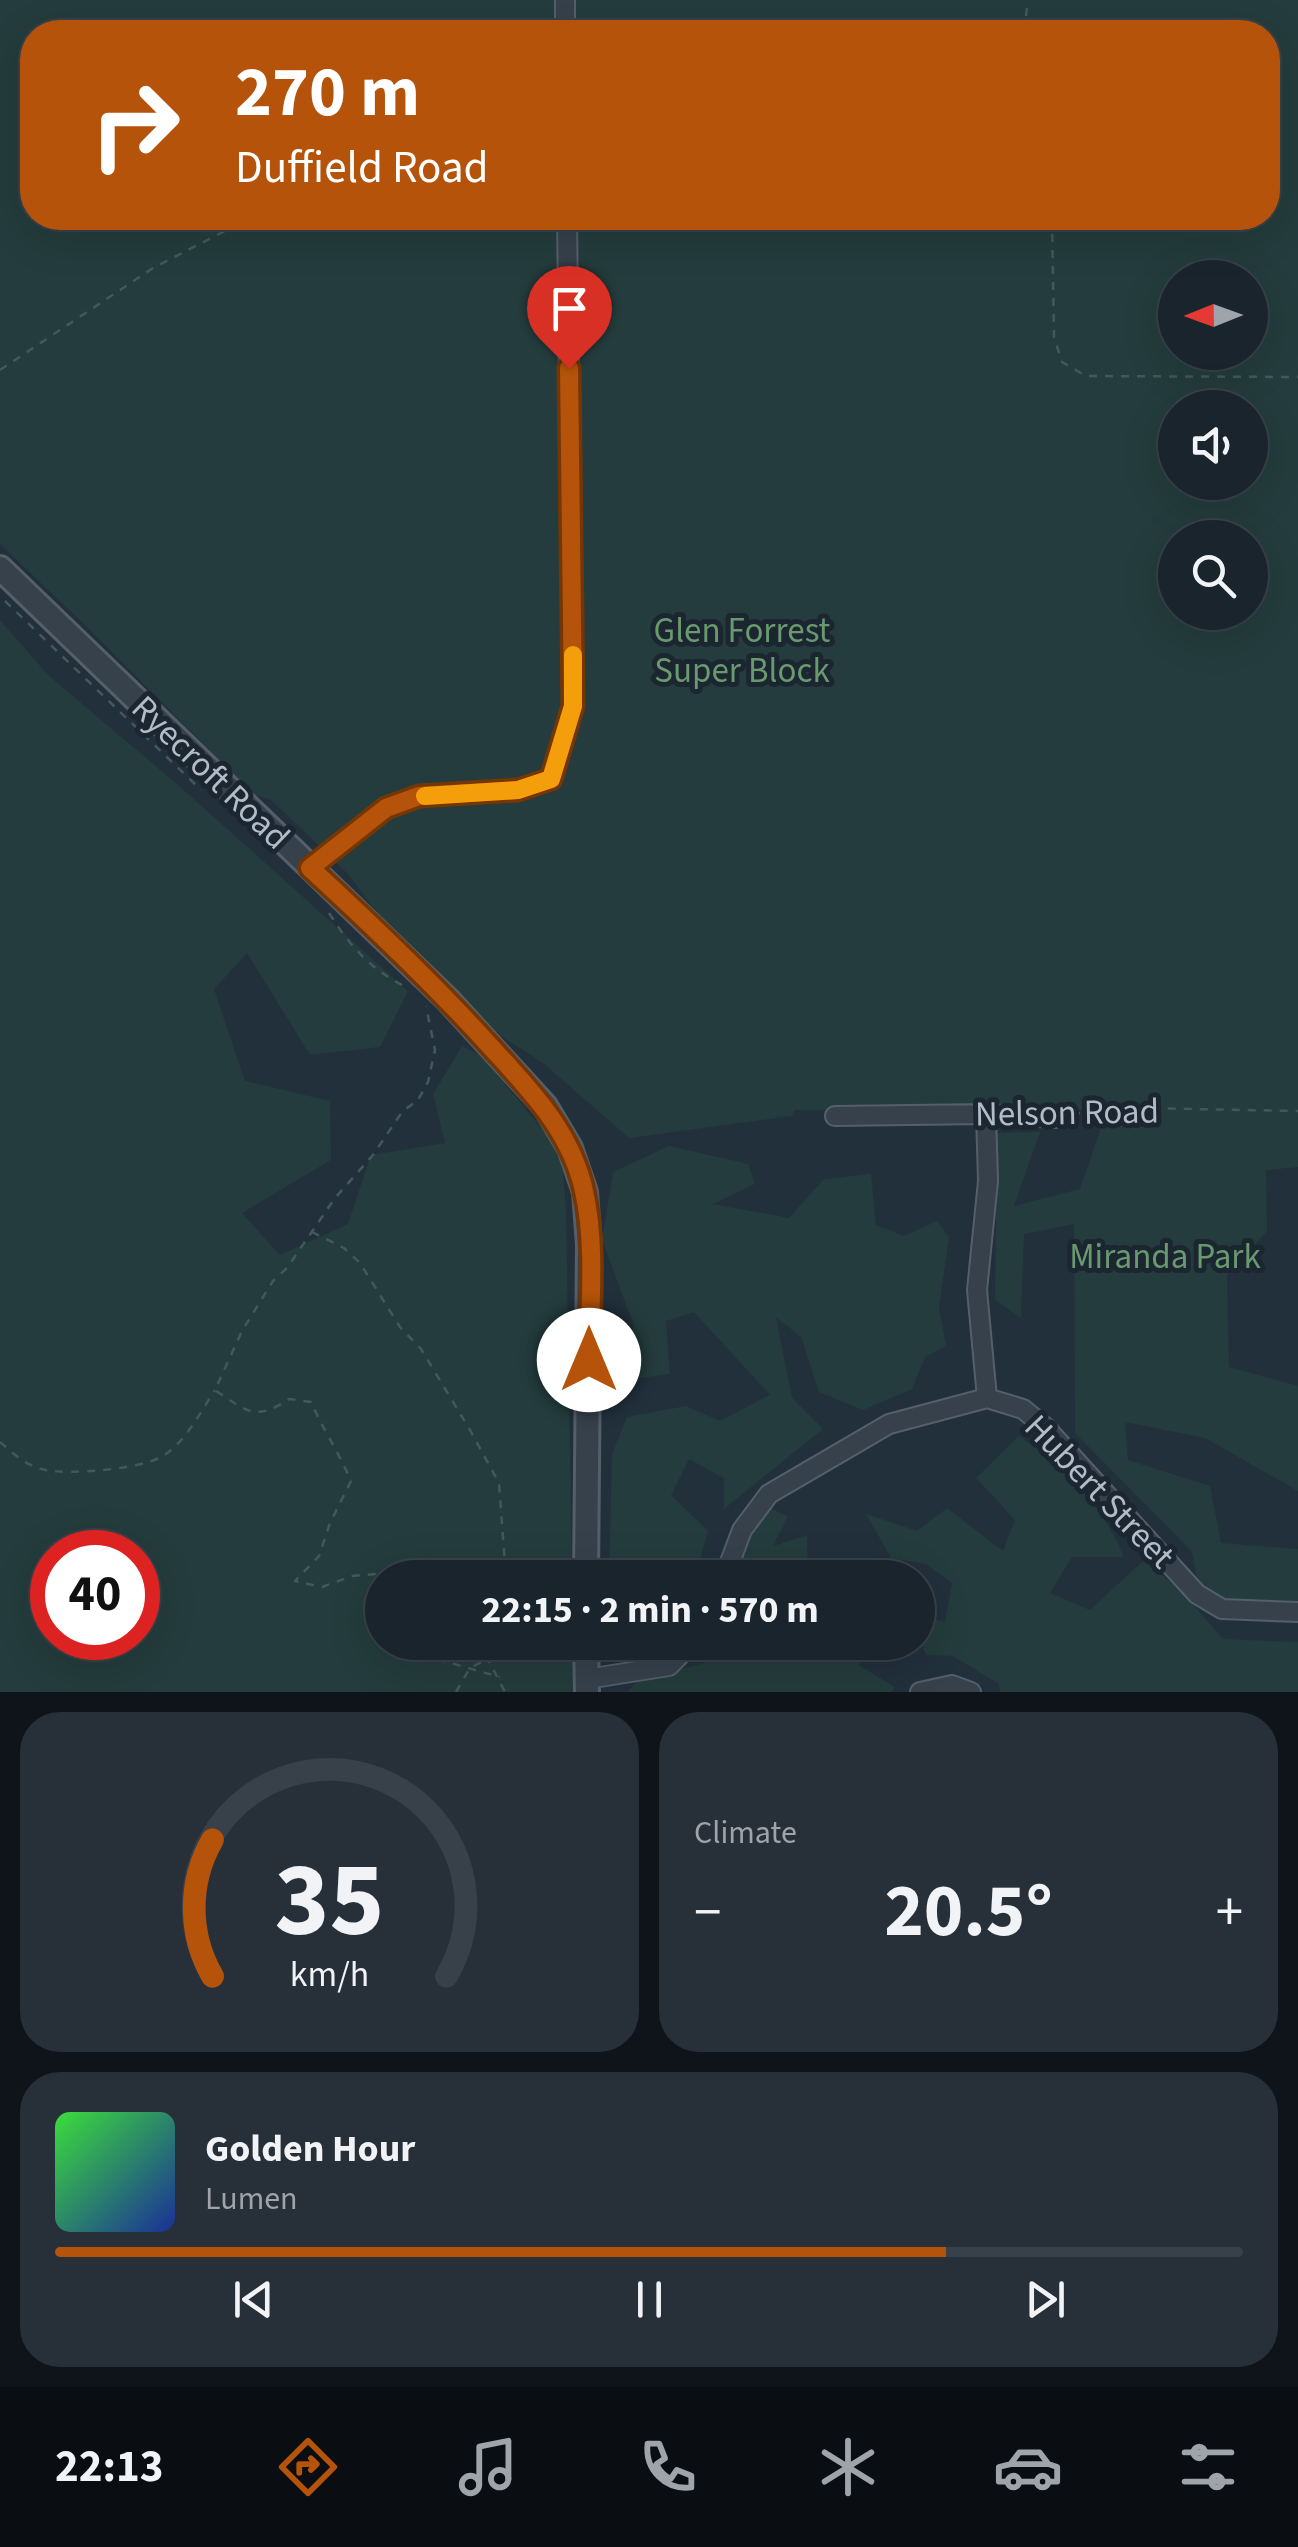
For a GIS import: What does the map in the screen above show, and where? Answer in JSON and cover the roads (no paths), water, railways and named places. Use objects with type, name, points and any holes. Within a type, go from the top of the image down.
[{"type":"street","points":[[310,868],[386,808],[419,796],[518,790],[551,779],[573,706],[567,230]]},
{"type":"street","name":"Ryecroft Road","points":[[0,568],[448,1000],[545,1106],[570,1148],[584,1192],[590,1245],[586,1560]]},
{"type":"street","points":[[986,1114],[988,1180],[977,1290],[987,1398]]},
{"type":"street","name":"Nelson Road","points":[[835,1116],[986,1114],[1056,1118]]},
{"type":"street","name":"Hubert Street","points":[[731,1560],[742,1530],[769,1494],[890,1424],[987,1398],[1023,1409],[1045,1427],[1197,1594],[1222,1609],[1298,1612]]},
{"type":"street","points":[[586,1660],[587,1685],[669,1666],[675,1660]]},
{"type":"street","points":[[920,1692],[952,1685],[971,1692]]},
{"type":"park label","name":"Glen Forrest Super Block","points":[[742,650]]},
{"type":"park label","name":"Miranda Park","points":[[1165,1256]]}]
